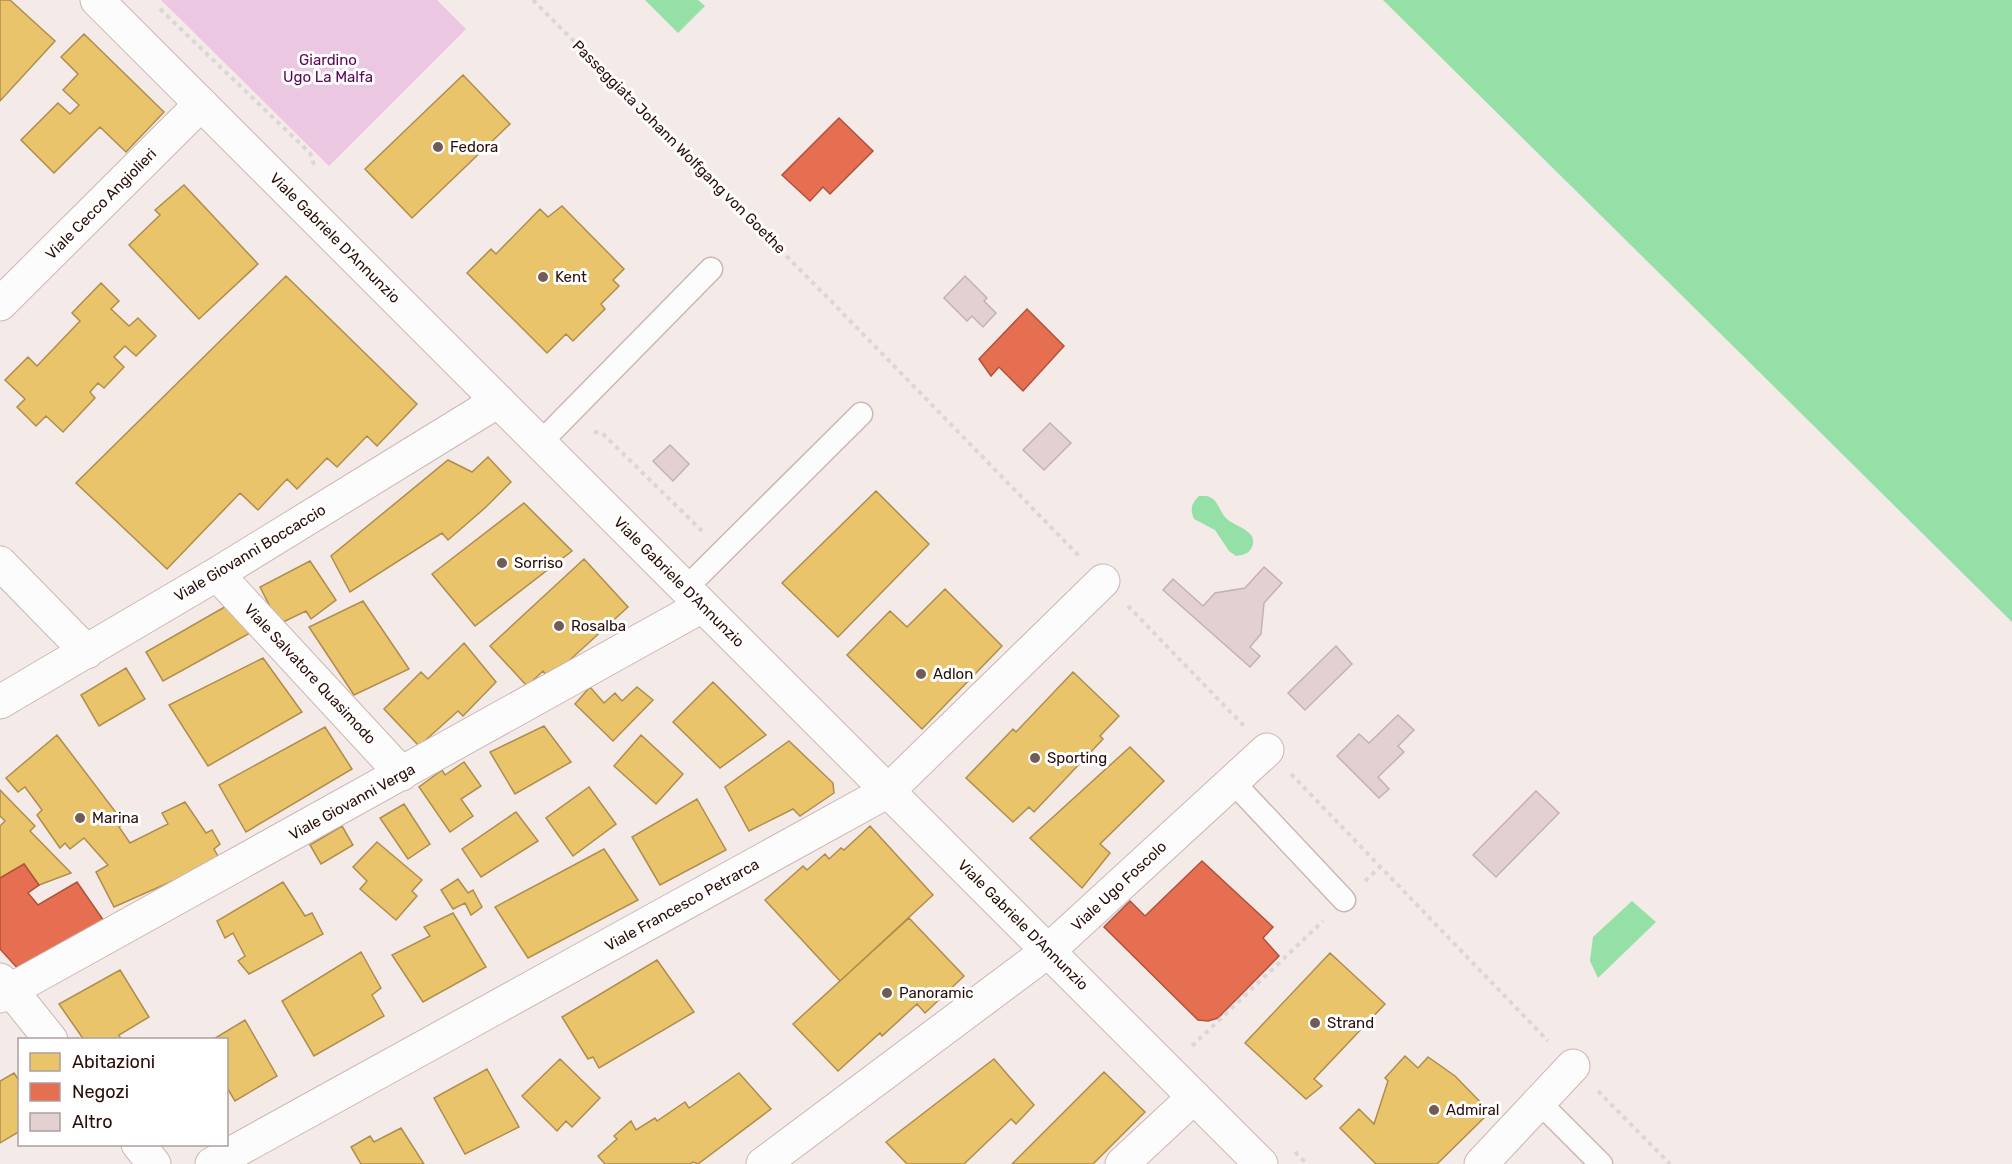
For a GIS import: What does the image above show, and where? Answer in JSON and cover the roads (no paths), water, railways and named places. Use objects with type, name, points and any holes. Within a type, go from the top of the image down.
[{"type":"street","name":"Viale Gabriele D'Annunzio","points":[[97,0],[1261,1164]]},
{"type":"street","name":"Viale Cecco Angiolieri","points":[[0,304],[201,104]]},
{"type":"street","name":"Viale Giovanni Boccaccio","points":[[0,702],[217,574],[498,401]]},
{"type":"street","points":[[0,563],[87,652]]},
{"type":"street","name":"Viale Salvatore Quasimodo","points":[[217,574],[402,774]]},
{"type":"street","name":"Viale Francesco Petrarca","points":[[212,1164],[888,791],[1104,581]]},
{"type":"street","name":"Viale Giovanni Verga","points":[[4,989],[402,774],[694,597]]},
{"type":"street","name":"Viale Ugo Foscolo","points":[[763,1164],[1048,951],[1267,750]]},
{"type":"street","points":[[4,989],[49,1038]]},
{"type":"street","points":[[1481,1164],[1573,1066]]},
{"type":"street","points":[[1122,1164],[1194,1097]]},
{"type":"street","points":[[140,1146],[154,1164]]},
{"type":"lane","points":[[540,443],[711,269]]},
{"type":"lane","points":[[694,597],[861,414]]},
{"type":"lane","points":[[1233,781],[1344,900]]},
{"type":"lane","points":[[1539,1102],[1601,1164]]},
{"type":"place","name":"Fedora","points":[[438,147]]},
{"type":"place","name":"Kent","points":[[543,277]]},
{"type":"place","name":"Sorriso","points":[[502,563]]},
{"type":"place","name":"Rosalba","points":[[559,626]]},
{"type":"place","name":"Adlon","points":[[921,674]]},
{"type":"place","name":"Sporting","points":[[1035,758]]},
{"type":"place","name":"Marina","points":[[80,818]]},
{"type":"place","name":"Panoramic","points":[[887,993]]},
{"type":"place","name":"Strand","points":[[1315,1023]]},
{"type":"place","name":"Admiral","points":[[1434,1110]]},
{"type":"park label","name":"Giardino Ugo La Malfa","points":[[328,68]]}]
